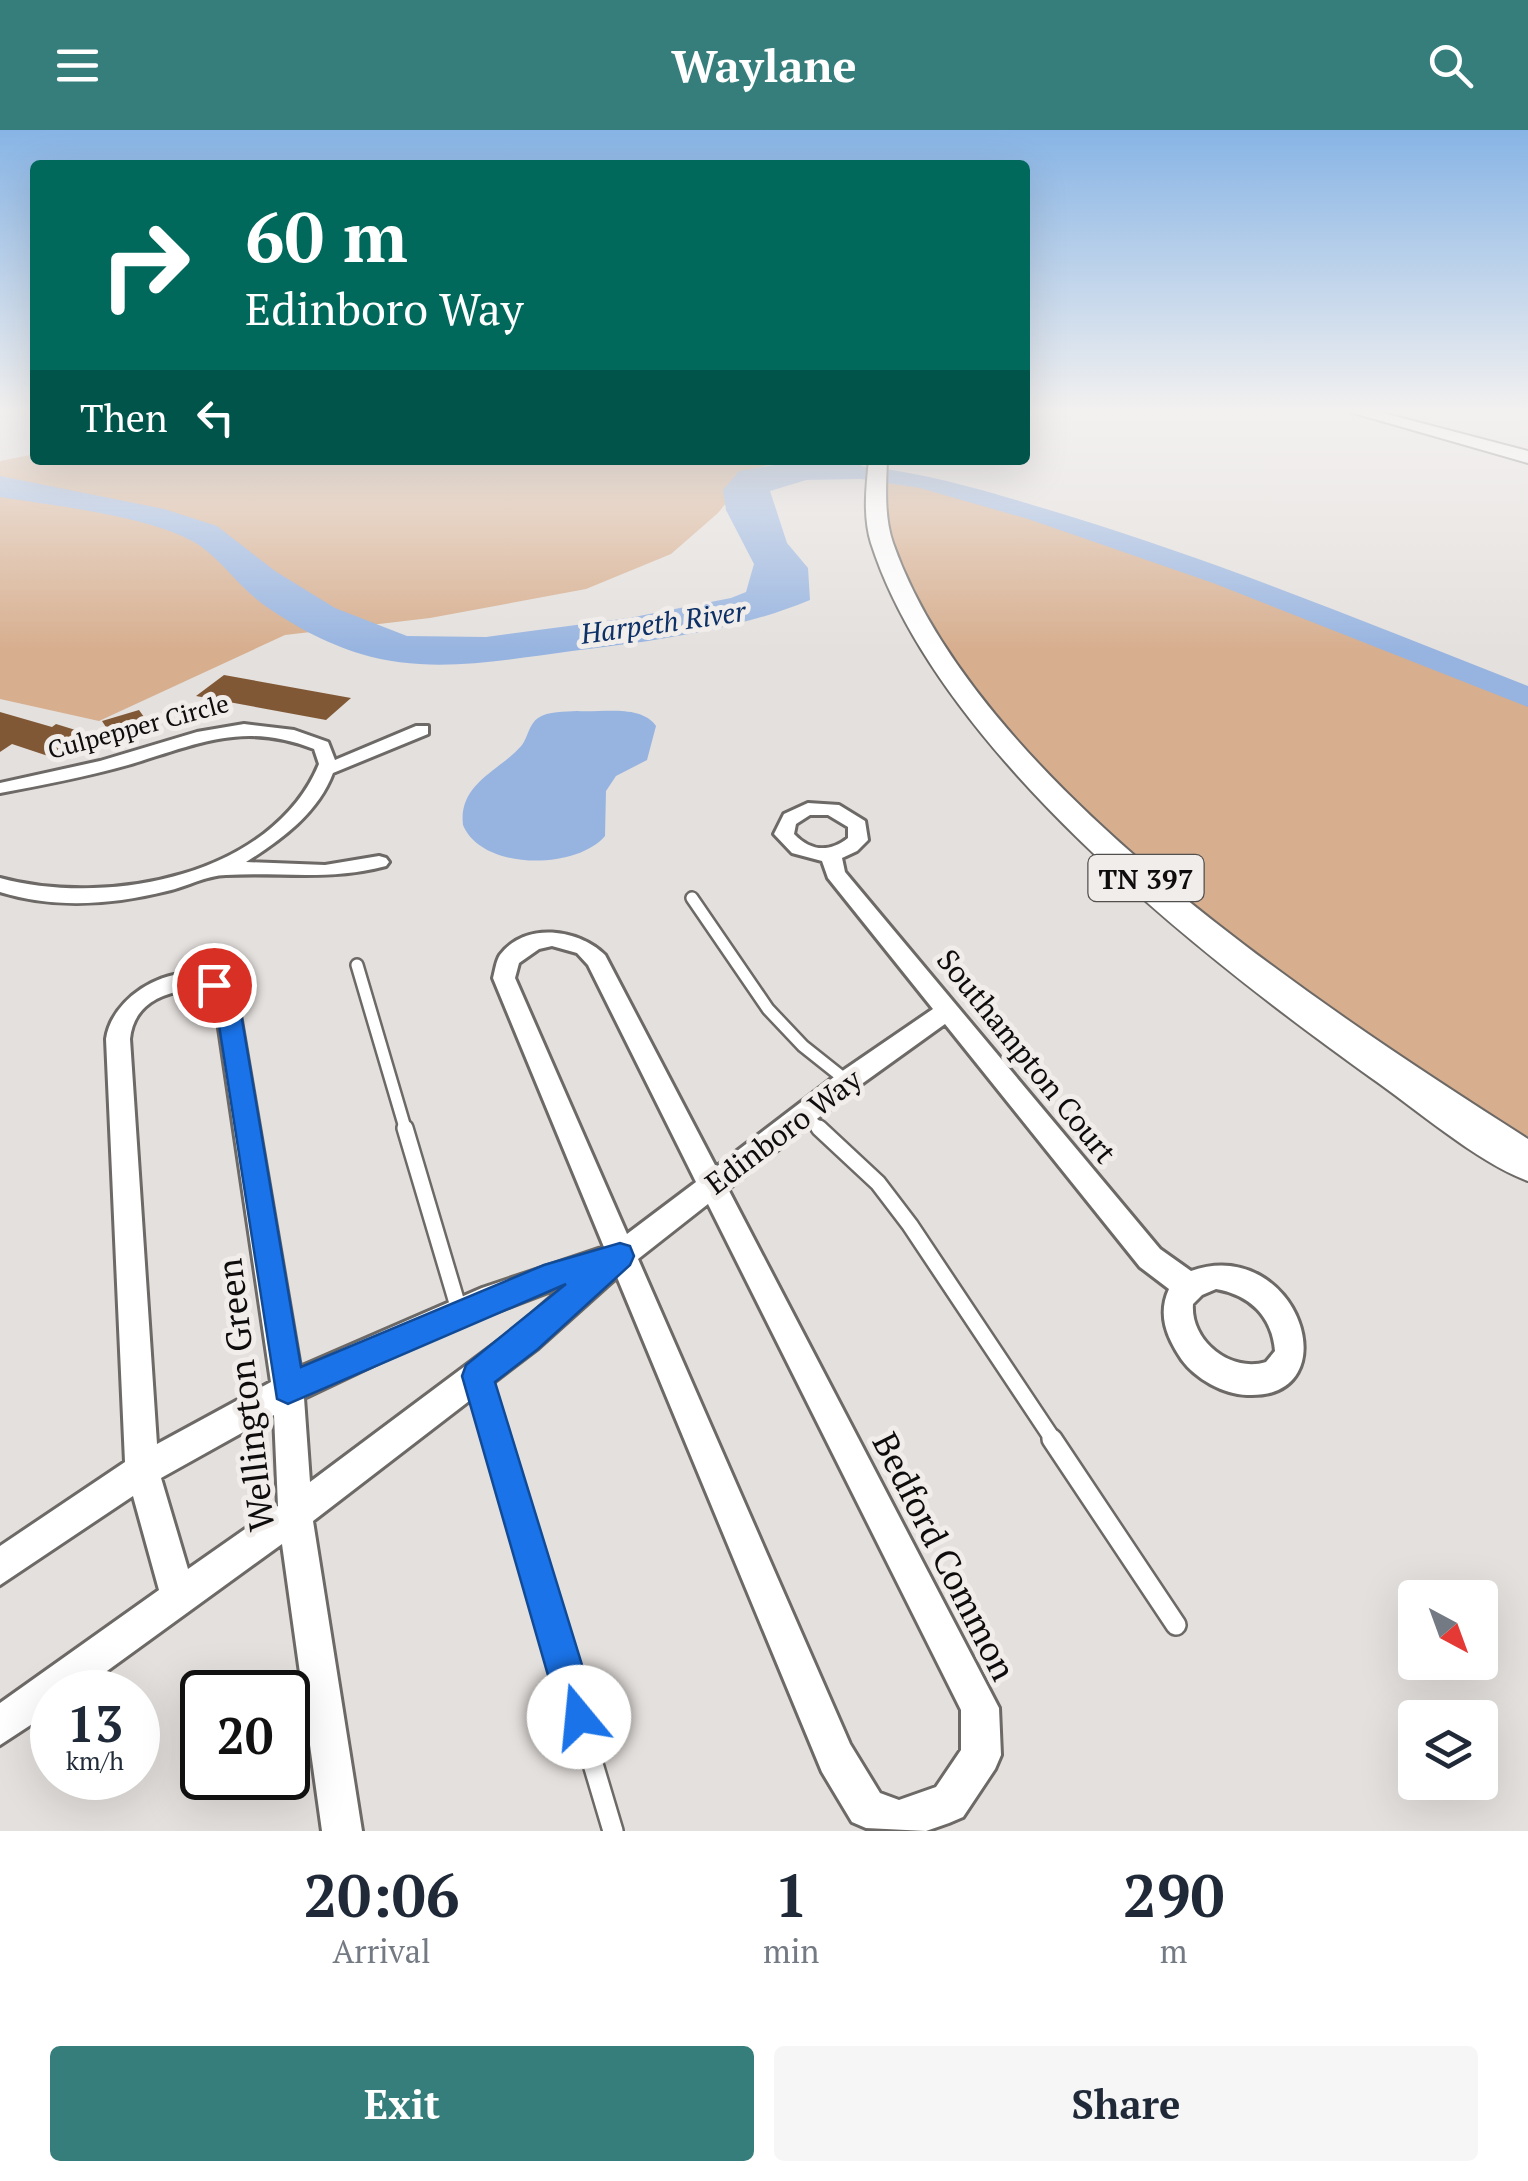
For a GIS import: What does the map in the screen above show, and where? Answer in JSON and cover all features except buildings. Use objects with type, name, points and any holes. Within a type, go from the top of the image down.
[{"type":"main road","name":"TN 397","points":[[876,491],[882,540],[912,612],[970,704],[1027,766],[1102,840],[1265,977],[1528,1162]]},
{"type":"street","name":"Culpepper Circle","points":[[0,788],[78,773],[192,736],[246,726],[296,734],[322,746],[326,770]]},
{"type":"street","points":[[222,868],[316,794],[326,770],[422,730]]},
{"type":"street","name":"Southampton Court","points":[[831,855],[836,873],[1150,1258],[1188,1286]]},
{"type":"street","points":[[0,885],[24,895],[84,896],[156,886],[222,868],[325,871],[379,862]]},
{"type":"street","name":"Bedford Common","points":[[552,938],[585,948],[597,961],[980,1708],[981,1754],[949,1803],[899,1820],[866,1808],[836,1758],[620,1256],[504,978],[509,959],[532,944],[552,938]]},
{"type":"street","name":"Wellington Green","points":[[179,1597],[142,1470],[118,1039],[122,1018],[142,998],[166,985],[191,981],[214,985],[226,996],[288,1388],[295,1514],[342,1831]]},
{"type":"street","name":"Edinboro Way","points":[[0,1726],[295,1514],[528,1338],[620,1256],[713,1184],[847,1081],[948,1010]]},
{"type":"street","name":"Edinboro Way","points":[[0,1567],[142,1470],[288,1388],[554,1274],[620,1256]]},
{"type":"lane","points":[[692,898],[768,1009],[803,1046],[847,1081]]},
{"type":"lane","points":[[357,965],[460,1314]]},
{"type":"lane","points":[[806,1116],[878,1183],[899,1211],[1176,1626]]},
{"type":"lane","points":[[477,1376],[613,1831]]},
{"type":"shaded area","points":[[0,491],[736,491],[718,513],[671,554],[586,589],[430,618],[285,635],[99,721],[0,699]]},
{"type":"shaded area","points":[[880,491],[963,491],[1146,547],[1528,697],[1528,1162],[1265,977],[1027,766],[894,574]]},
{"type":"water","points":[[0,491],[76,491],[164,509],[217,526],[275,571],[335,608],[407,636],[486,637],[629,618],[731,598],[746,592],[754,564],[726,510],[723,491],[770,491],[787,543],[808,568],[810,600],[753,620],[693,633],[520,658],[440,665],[387,660],[348,650],[308,632],[271,610],[207,551],[179,535],[103,514],[0,497]]},
{"type":"water","points":[[577,711],[631,712],[656,726],[647,760],[616,776],[606,791],[605,836],[591,847],[552,860],[509,858],[473,840],[463,825],[463,811],[474,788],[522,745],[538,718]]},
{"type":"waterway","name":"Harpeth River","points":[[961,491],[1223,577],[1528,697]]},
{"type":"route","points":[[214,985],[226,996],[288,1388],[554,1274],[620,1256],[528,1338],[477,1376],[579,1717]]}]
